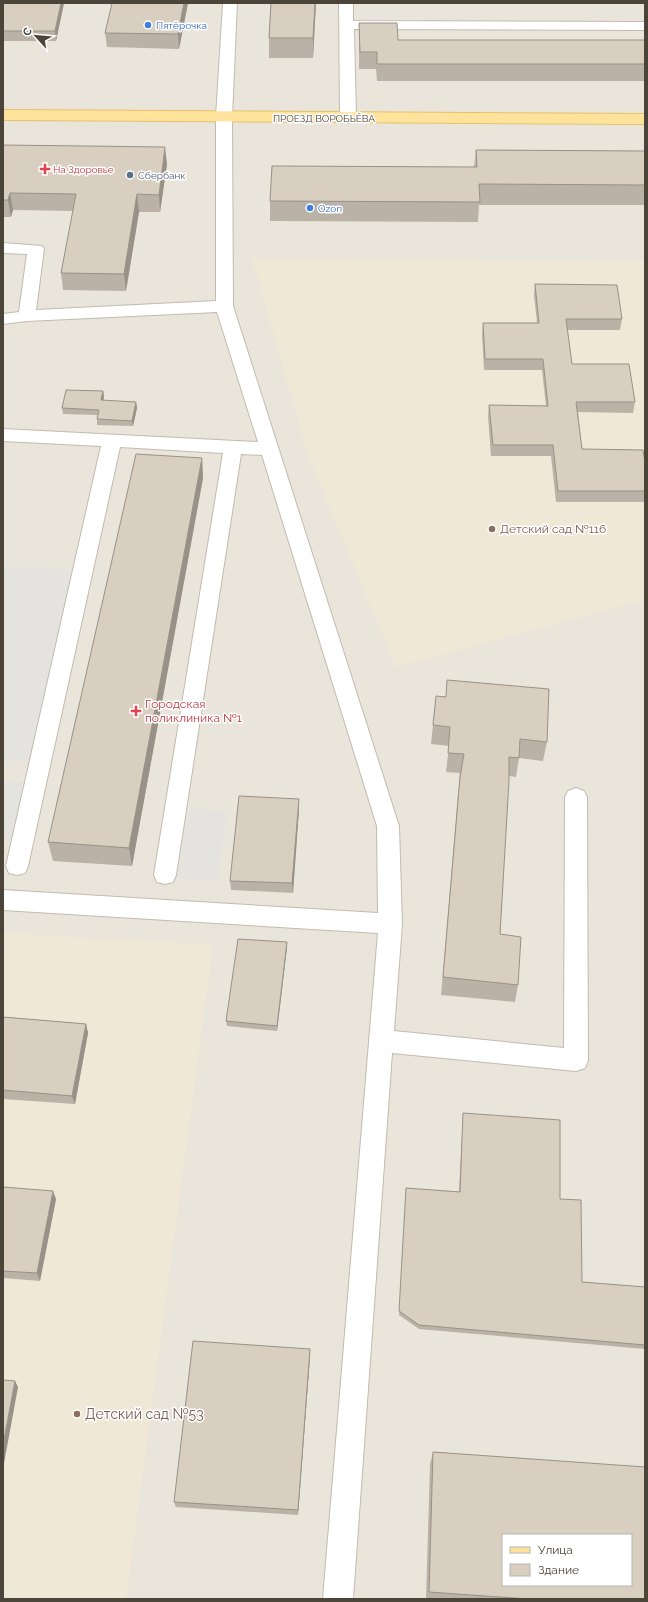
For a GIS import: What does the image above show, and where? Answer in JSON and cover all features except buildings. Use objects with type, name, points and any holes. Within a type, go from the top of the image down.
[{"type":"main road","name":"ПРОЕЗД ВОРОБЬЁВА","points":[[3,115],[645,119]]},
{"type":"street","points":[[230,3],[224,117],[224,306],[388,826],[390,924],[338,1599]]},
{"type":"street","points":[[346,3],[348,118]]},
{"type":"street","points":[[347,25],[645,26]]},
{"type":"street","points":[[3,248],[36,248],[27,316]]},
{"type":"street","points":[[3,320],[27,316],[224,306]]},
{"type":"street","points":[[3,435],[269,449]]},
{"type":"street","points":[[17,866],[112,440]]},
{"type":"street","points":[[165,875],[233,448]]},
{"type":"street","points":[[382,1041],[576,1060],[576,797]]},
{"type":"street","points":[[3,900],[390,924]]},
{"type":"shaded area","points":[[3,3],[645,3],[645,1599],[3,1599]]},
{"type":"shaded area","name":"Детский сад №116","points":[[252,258],[645,261],[645,600],[396,667],[309,458]]},
{"type":"shaded area","points":[[3,566],[74,569],[31,762],[3,761]]},
{"type":"shaded area","points":[[3,781],[28,782],[15,841],[3,841]]},
{"type":"shaded area","points":[[189,808],[228,811],[217,881],[178,878]]},
{"type":"shaded area","name":"Детский сад №53","points":[[3,933],[213,945],[126,1599],[3,1599]]},
{"type":"place","name":"Пятёрочка","points":[[148,25]]},
{"type":"place","name":"На Здоровье","points":[[45,169]]},
{"type":"place","name":"Сбербанк","points":[[130,175]]},
{"type":"place","name":"Ozon","points":[[310,208]]},
{"type":"place","name":"Детский сад №116","points":[[492,529]]},
{"type":"place","name":"Городская поликлиника №1","points":[[136,711]]},
{"type":"place","name":"Детский сад №53","points":[[77,1414]]}]
